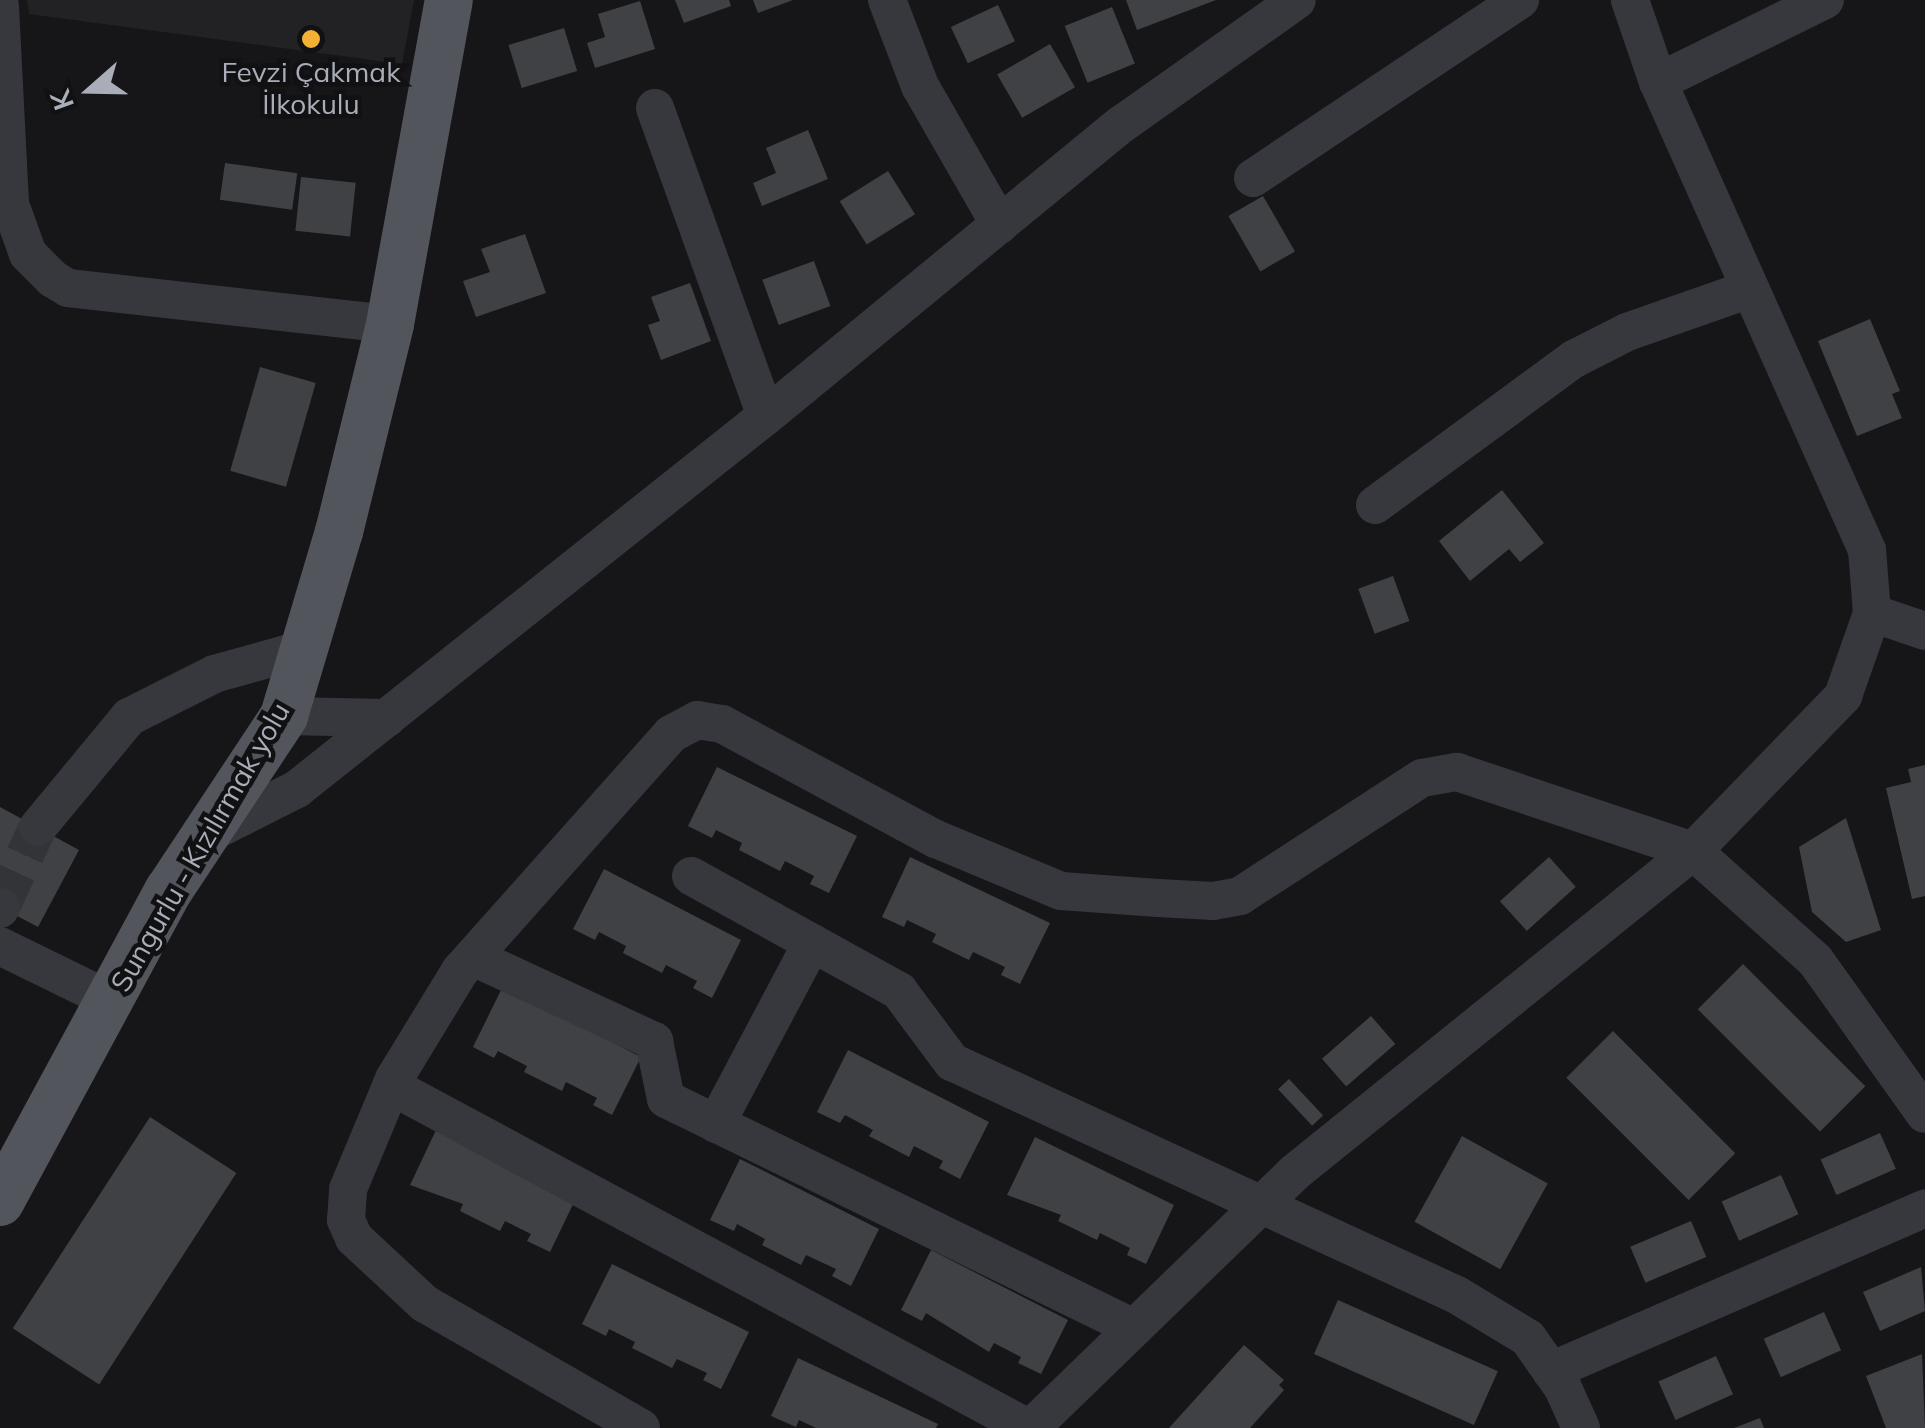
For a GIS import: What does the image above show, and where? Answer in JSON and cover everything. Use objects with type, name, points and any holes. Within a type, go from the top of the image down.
[{"type":"main road","name":"Sungurlu - Kızılırmak yolu","points":[[0,1202],[169,890],[284,716],[339,532],[390,324],[448,0]]},
{"type":"street","points":[[888,0],[920,86],[1000,225]]},
{"type":"street","points":[[206,835],[298,789],[766,416],[1122,124],[1297,0]]},
{"type":"street","points":[[1253,178],[1520,0]]},
{"type":"street","points":[[391,1086],[1030,1428],[1294,1173],[1693,851],[1843,696],[1872,614],[1867,550],[1658,82],[1630,0]]},
{"type":"street","points":[[1658,82],[1826,0]]},
{"type":"street","points":[[0,6],[10,204],[28,254],[53,279],[68,288],[390,324]]},
{"type":"street","points":[[654,108],[766,416]]},
{"type":"street","points":[[1375,505],[1574,359],[1627,332],[1750,289]]},
{"type":"street","points":[[1872,614],[1925,632]]},
{"type":"street","points":[[38,828],[130,717],[214,674],[304,649]]},
{"type":"street","points":[[284,716],[387,718]]},
{"type":"street","points":[[642,1428],[425,1304],[354,1238],[346,1220],[348,1189],[391,1086],[472,957],[671,734],[697,720],[722,724],[936,839],[1061,891],[1213,901],[1240,896],[1422,778],[1457,772],[1693,851],[1816,960],[1925,1114]]},
{"type":"street","points":[[691,876],[899,991],[952,1062],[1457,1295],[1528,1338],[1582,1428]]},
{"type":"street","points":[[716,1124],[812,943]]},
{"type":"street","points":[[0,946],[110,1000]]},
{"type":"street","points":[[472,957],[654,1041],[666,1099],[1134,1328]]},
{"type":"street","points":[[1551,1371],[1925,1208]]},
{"type":"shaded area","name":"Fevzi Çakmak İlkokulu","points":[[27,0],[414,0],[402,64],[29,14]]},
{"type":"building","points":[[675,0],[729,0],[731,6],[684,23]]},
{"type":"building","points":[[753,0],[793,0],[758,13]]},
{"type":"building","points":[[1126,0],[1216,0],[1137,30]]},
{"type":"building","points":[[640,1],[655,49],[595,68],[587,43],[605,37],[598,14]]},
{"type":"building","points":[[998,5],[1015,41],[968,63],[951,27]]},
{"type":"building","points":[[1112,7],[1135,64],[1088,83],[1065,26]]},
{"type":"building","points":[[564,28],[577,71],[522,88],[509,45]]},
{"type":"building","points":[[1050,44],[1075,87],[1022,118],[997,74]]},
{"type":"building","points":[[808,130],[828,179],[762,206],[753,183],[776,173],[766,148]]},
{"type":"building","points":[[225,163],[297,173],[292,210],[220,200]]},
{"type":"building","points":[[888,171],[915,214],[867,244],[840,201]]},
{"type":"building","points":[[301,177],[356,183],[350,236],[295,231]]},
{"type":"building","points":[[1263,196],[1295,251],[1260,271],[1228,216]]},
{"type":"building","points":[[525,234],[546,293],[476,317],[463,281],[490,272],[481,249]]},
{"type":"building","points":[[814,261],[830,306],[779,325],[762,280]]},
{"type":"building","points":[[690,283],[711,341],[661,360],[648,325],[660,321],[651,297]]},
{"type":"building","points":[[1870,319],[1900,391],[1892,394],[1902,418],[1857,436],[1818,341]]},
{"type":"building","points":[[260,367],[316,383],[286,487],[230,471]]},
{"type":"building","points":[[1502,490],[1544,543],[1520,562],[1509,549],[1470,581],[1439,541]]},
{"type":"building","points":[[1393,576],[1409,621],[1375,634],[1358,589]]},
{"type":"building","points":[[1925,765],[1925,896],[1912,899],[1886,788],[1911,782],[1908,769]]},
{"type":"building","points":[[717,767],[857,836],[829,893],[810,884],[814,876],[785,861],[780,871],[739,850],[742,843],[716,830],[712,838],[688,826]]},
{"type":"building","points":[[0,807],[79,850],[38,927],[0,907]]},
{"type":"building","points":[[1846,818],[1881,930],[1846,942],[1812,912],[1799,847]]},
{"type":"building","points":[[910,857],[1050,923],[1020,984],[1001,975],[1005,967],[973,952],[969,960],[932,942],[936,934],[907,920],[904,927],[882,917]]},
{"type":"building","points":[[1549,857],[1576,887],[1527,931],[1500,901]]},
{"type":"building","points":[[604,869],[741,940],[712,998],[693,988],[697,981],[666,965],[662,973],[623,953],[626,946],[599,932],[595,940],[573,929]]},
{"type":"building","points":[[1743,964],[1865,1086],[1820,1132],[1698,1009]]},
{"type":"building","points":[[503,986],[641,1057],[612,1115],[593,1105],[597,1098],[566,1082],[562,1091],[524,1072],[527,1066],[498,1051],[494,1058],[473,1047]]},
{"type":"building","points":[[1371,1016],[1395,1044],[1346,1087],[1322,1059]]},
{"type":"building","points":[[1613,1031],[1735,1153],[1689,1200],[1566,1078]]},
{"type":"building","points":[[848,1050],[989,1122],[960,1179],[939,1168],[943,1161],[914,1146],[909,1157],[869,1136],[873,1130],[845,1115],[840,1123],[817,1112]]},
{"type":"building","points":[[1289,1079],[1323,1116],[1312,1126],[1278,1089]]},
{"type":"building","points":[[150,1117],[236,1173],[99,1384],[13,1328]]},
{"type":"building","points":[[437,1128],[577,1196],[550,1252],[527,1241],[531,1234],[505,1221],[500,1231],[460,1211],[463,1204],[410,1185]]},
{"type":"building","points":[[1880,1133],[1896,1169],[1836,1195],[1821,1159]]},
{"type":"building","points":[[1462,1136],[1548,1184],[1500,1269],[1414,1222]]},
{"type":"building","points":[[1035,1137],[1174,1205],[1146,1264],[1127,1255],[1130,1248],[1100,1233],[1097,1240],[1058,1221],[1061,1215],[1007,1195]]},
{"type":"building","points":[[740,1159],[879,1229],[851,1286],[832,1276],[836,1269],[806,1255],[801,1265],[762,1245],[765,1239],[737,1224],[734,1231],[710,1220]]},
{"type":"building","points":[[1781,1175],[1798,1214],[1739,1241],[1722,1201]]},
{"type":"building","points":[[1691,1221],[1706,1257],[1645,1283],[1630,1247]]},
{"type":"building","points":[[931,1250],[1068,1320],[1041,1374],[1018,1363],[1021,1357],[994,1343],[989,1352],[926,1313],[922,1321],[901,1310]]},
{"type":"building","points":[[612,1264],[749,1332],[721,1389],[703,1380],[707,1373],[677,1359],[672,1368],[632,1348],[635,1342],[609,1329],[606,1336],[582,1324]]},
{"type":"building","points":[[1921,1267],[1925,1311],[1880,1331],[1863,1292]]},
{"type":"building","points":[[1338,1300],[1498,1371],[1474,1425],[1314,1354]]},
{"type":"building","points":[[1824,1312],[1841,1350],[1781,1377],[1764,1339]]},
{"type":"building","points":[[1244,1345],[1284,1380],[1279,1385],[1284,1390],[1250,1428],[1169,1428]]},
{"type":"building","points":[[1922,1354],[1925,1428],[1886,1428],[1866,1376]]},
{"type":"building","points":[[1716,1356],[1733,1394],[1676,1420],[1658,1382]]},
{"type":"building","points":[[798,1358],[938,1424],[936,1428],[816,1428],[799,1420],[796,1427],[771,1416]]},
{"type":"building","points":[[1760,1418],[1764,1428],[1734,1428]]},
{"type":"tunnel","points":[[1,907],[38,827]]},
{"type":"place","name":"Fevzi Çakmak İlkokulu","points":[[311,39]]}]
